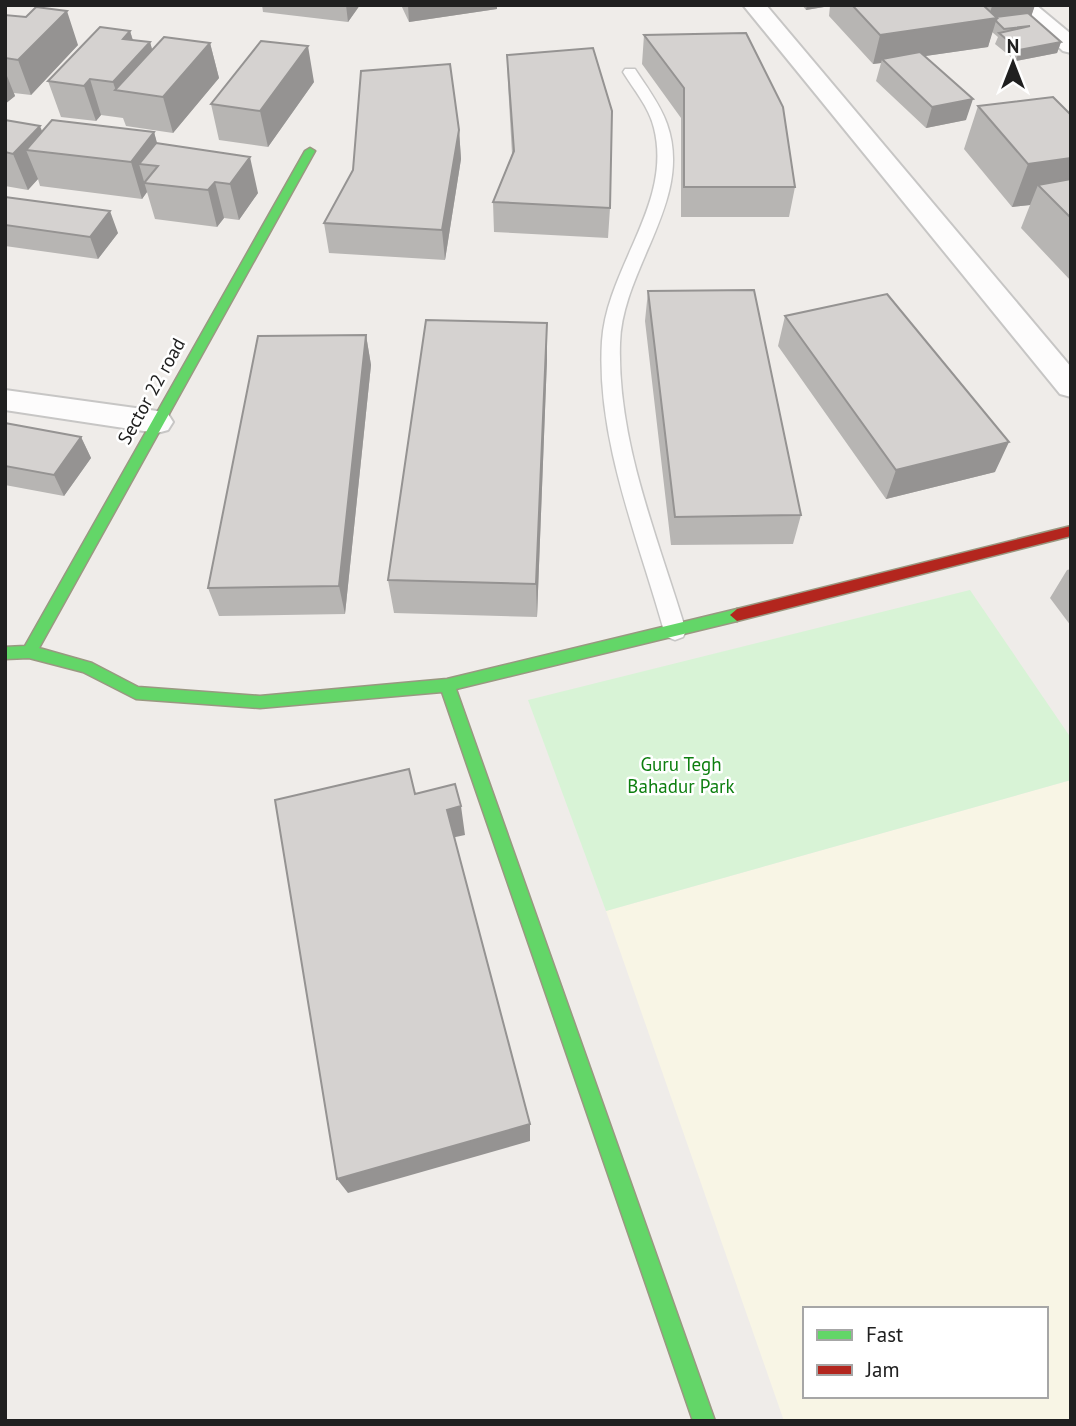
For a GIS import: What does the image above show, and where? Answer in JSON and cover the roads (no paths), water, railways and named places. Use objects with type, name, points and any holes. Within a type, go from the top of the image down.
[{"type":"street","points":[[754,5],[1071,387]]},
{"type":"street","points":[[1025,7],[1052,5]]},
{"type":"street","points":[[1025,7],[1071,46]]},
{"type":"street","name":"Sector 22 road","points":[[29,652],[310,152]]},
{"type":"street","points":[[5,400],[157,422]]},
{"type":"street","points":[[5,653],[29,652],[87,667],[136,693],[260,702],[447,685],[675,631],[1071,531]]},
{"type":"street","points":[[447,685],[704,1421]]},
{"type":"lane","points":[[630,72],[661,126],[666,153],[663,181],[620,300],[611,339],[612,385],[620,438],[675,631]]},
{"type":"park label","name":"Guru Tegh Bahadur Park","points":[[681,775]]}]
